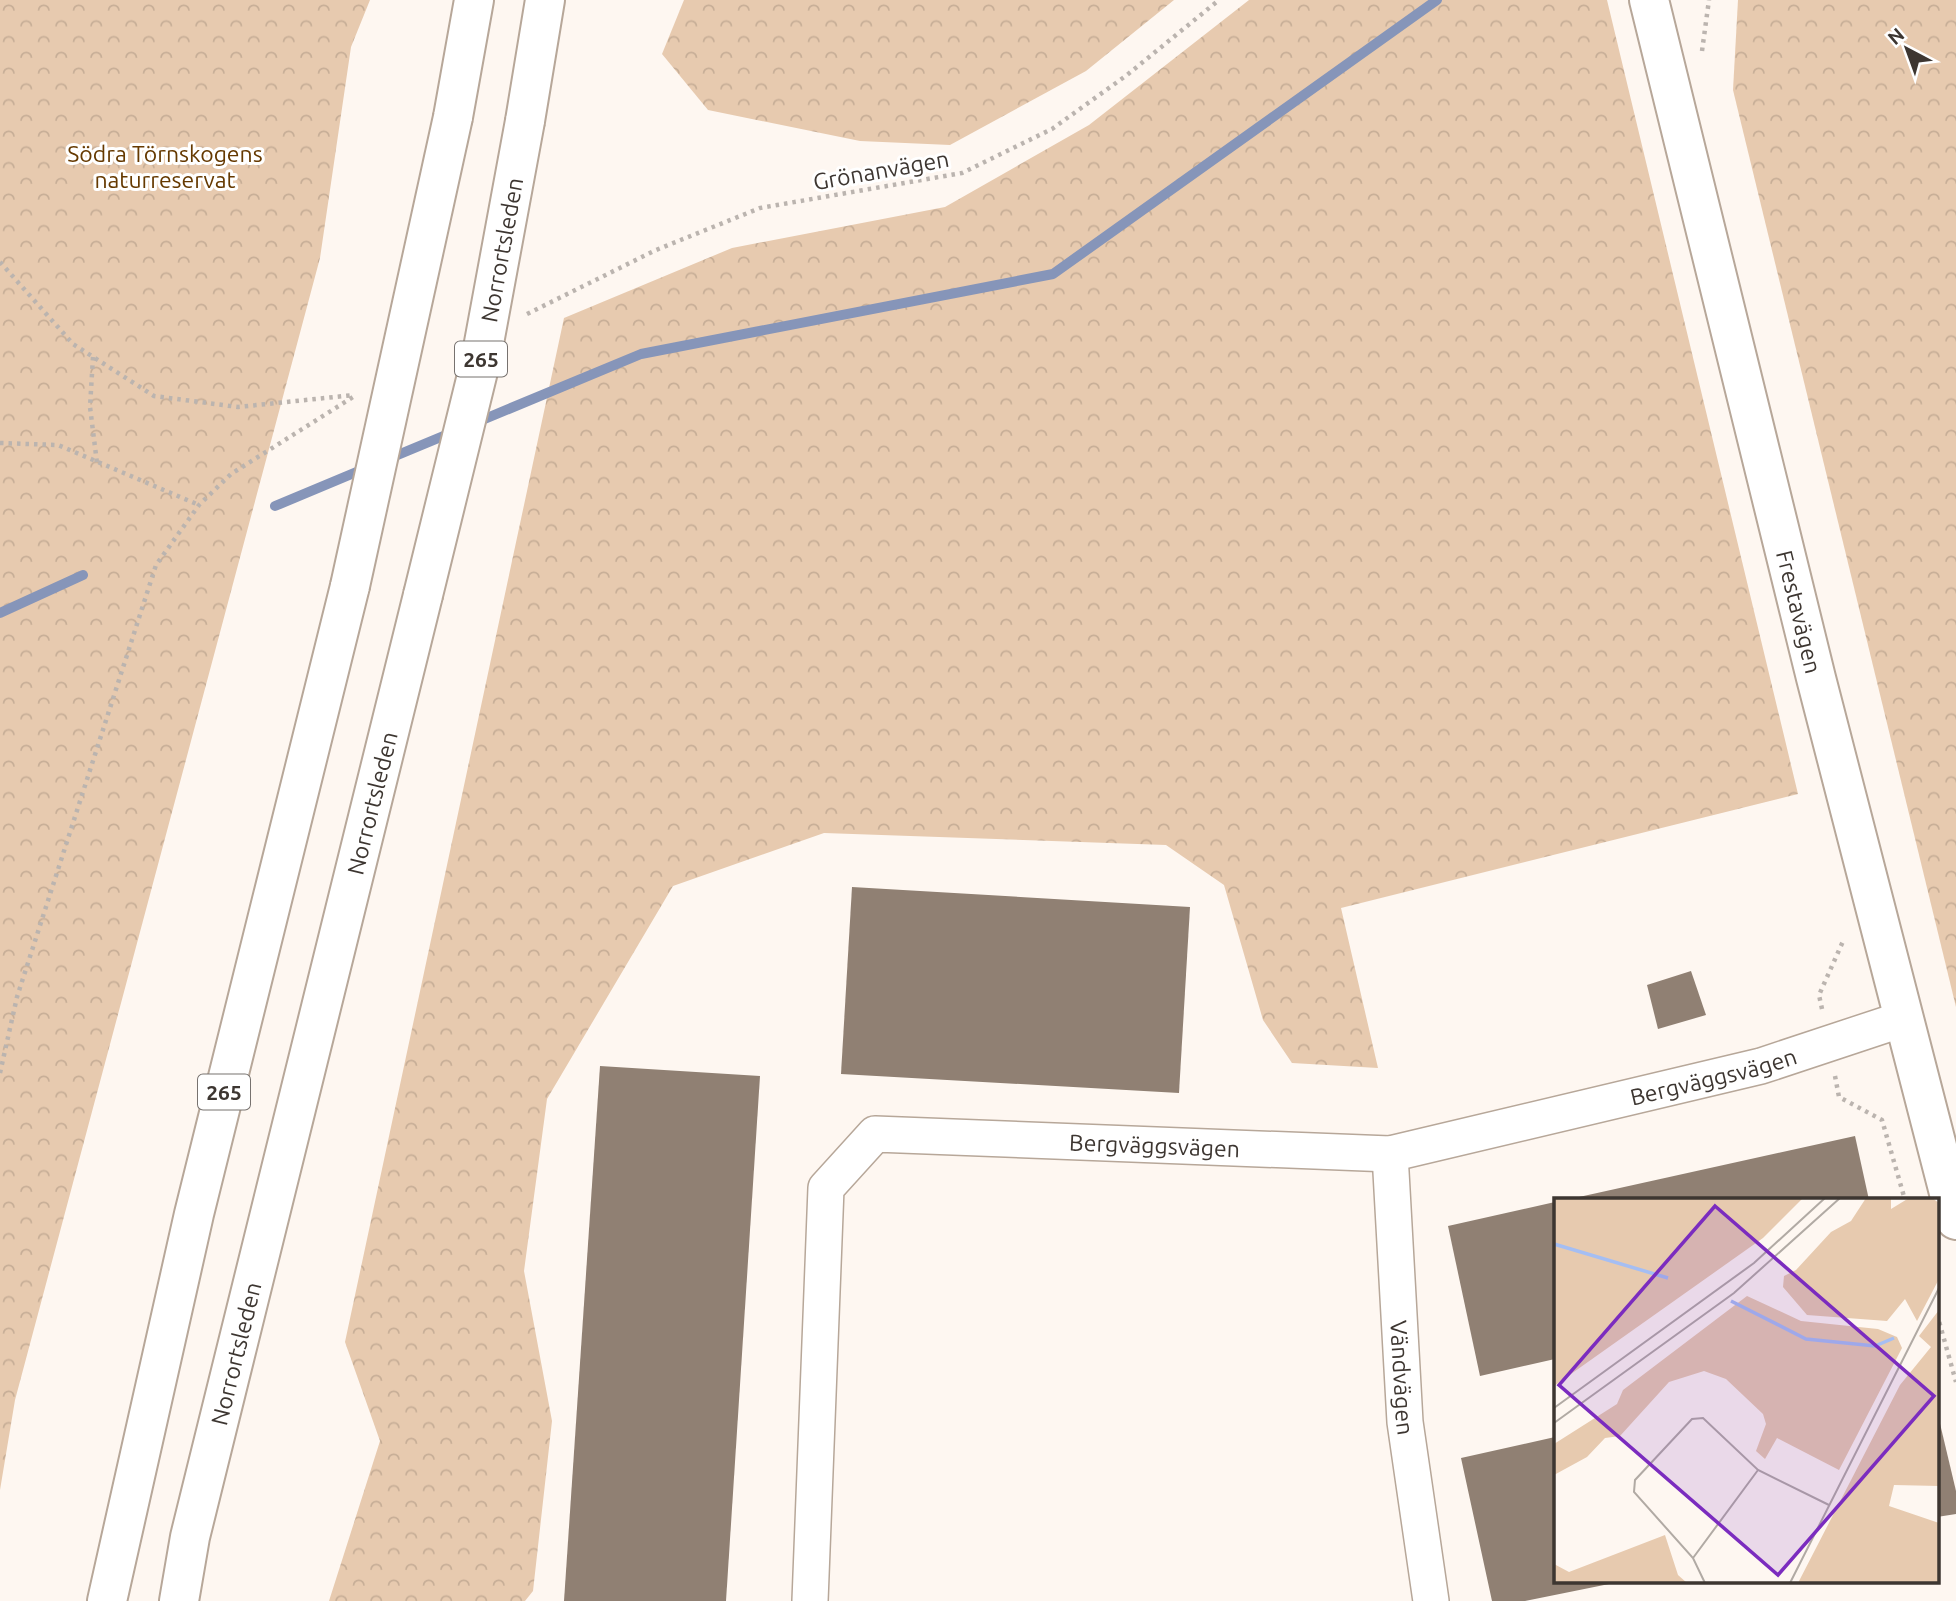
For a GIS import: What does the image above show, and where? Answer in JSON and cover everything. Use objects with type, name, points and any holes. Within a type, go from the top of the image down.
[{"type":"main road","name":"265","points":[[107,1601],[194,1214],[350,586],[453,117],[474,0]]},
{"type":"main road","name":"Norrortsleden","points":[[179,1601],[193,1524],[481,359],[526,121],[545,0]]},
{"type":"main road","name":"Frestavägen","points":[[1649,0],[1903,1019],[1956,1220]]},
{"type":"street","name":"Bergväggsvägen","points":[[810,1601],[826,1188],[875,1134],[1390,1154],[1761,1066],[1903,1019]]},
{"type":"street","name":"Vändvägen","points":[[1390,1154],[1405,1422],[1431,1601]]},
{"type":"path","name":"Grönanvägen","points":[[519,318],[656,250],[760,208],[962,173],[1052,130],[1127,75],[1219,0]]},
{"type":"path","points":[[0,262],[74,344],[154,396],[238,407],[356,394],[231,474],[199,505],[156,565],[22,984],[0,1073]]},
{"type":"path","points":[[93,357],[90,407],[97,463]]},
{"type":"path","points":[[0,443],[58,445],[199,505]]},
{"type":"path","points":[[1829,1045],[1839,1097],[1882,1120],[1904,1198]]},
{"type":"path","points":[[1938,1318],[1956,1382]]},
{"type":"green space","name":"Södra Törnskogens naturreservat","points":[[0,0],[370,0],[351,47],[320,258],[15,1400],[0,1490]]},
{"type":"green space","points":[[684,0],[1174,0],[1086,71],[950,145],[860,141],[708,110],[662,54]]},
{"type":"green space","points":[[1249,0],[1607,0],[1798,794],[1341,908],[1378,1068],[1292,1063],[1263,1020],[1224,885],[1166,845],[824,833],[673,886],[547,1099],[524,1271],[552,1421],[533,1591],[525,1601],[329,1601],[380,1441],[345,1342],[564,318],[732,248],[945,207],[1089,125]]},
{"type":"green space","points":[[1738,0],[1956,0],[1956,1007],[1733,90]]},
{"type":"building","points":[[852,887],[1190,907],[1179,1093],[841,1074]]},
{"type":"building","points":[[1691,971],[1706,1015],[1658,1029],[1647,985]]},
{"type":"building","points":[[600,1066],[760,1076],[726,1601],[564,1601]]},
{"type":"building","points":[[1855,1136],[1869,1198],[1575,1198]]},
{"type":"building","points":[[1554,1202],[1554,1359],[1480,1376],[1448,1226]]},
{"type":"building","points":[[1938,1415],[1956,1491],[1956,1514],[1938,1517]]},
{"type":"building","points":[[1554,1437],[1554,1584],[1609,1584],[1525,1601],[1492,1601],[1461,1458]]},
{"type":"waterway","points":[[475,423],[641,354],[1053,274],[1437,0]]},
{"type":"waterway","points":[[388,459],[453,432]]},
{"type":"waterway","points":[[275,506],[366,468]]},
{"type":"waterway","points":[[0,613],[83,575]]}]
